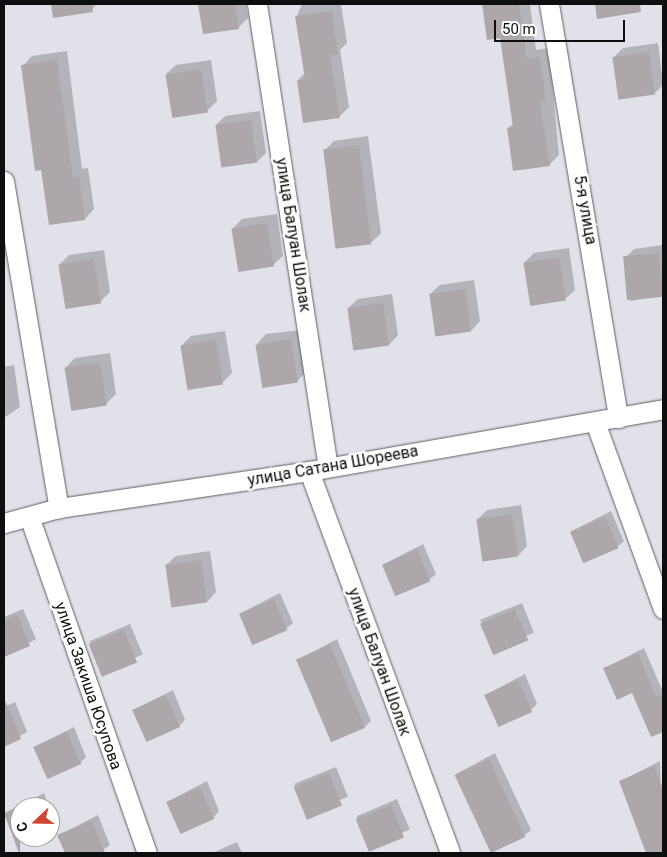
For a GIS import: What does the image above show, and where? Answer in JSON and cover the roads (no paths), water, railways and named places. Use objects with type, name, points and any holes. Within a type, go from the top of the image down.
[{"type":"street","name":"улица Балуан Шолак","points":[[258,4],[328,466]]},
{"type":"street","name":"5-я улица","points":[[549,4],[618,418]]},
{"type":"street","points":[[4,182],[59,508]]},
{"type":"street","name":"улица Сатана Шореева","points":[[4,523],[30,519],[59,508],[309,471],[328,466],[663,409]]},
{"type":"street","points":[[595,422],[663,609]]},
{"type":"street","name":"улица Балуан Шолак","points":[[309,471],[450,853]]},
{"type":"street","name":"улица Закиша Юсупова","points":[[30,519],[147,853]]}]
